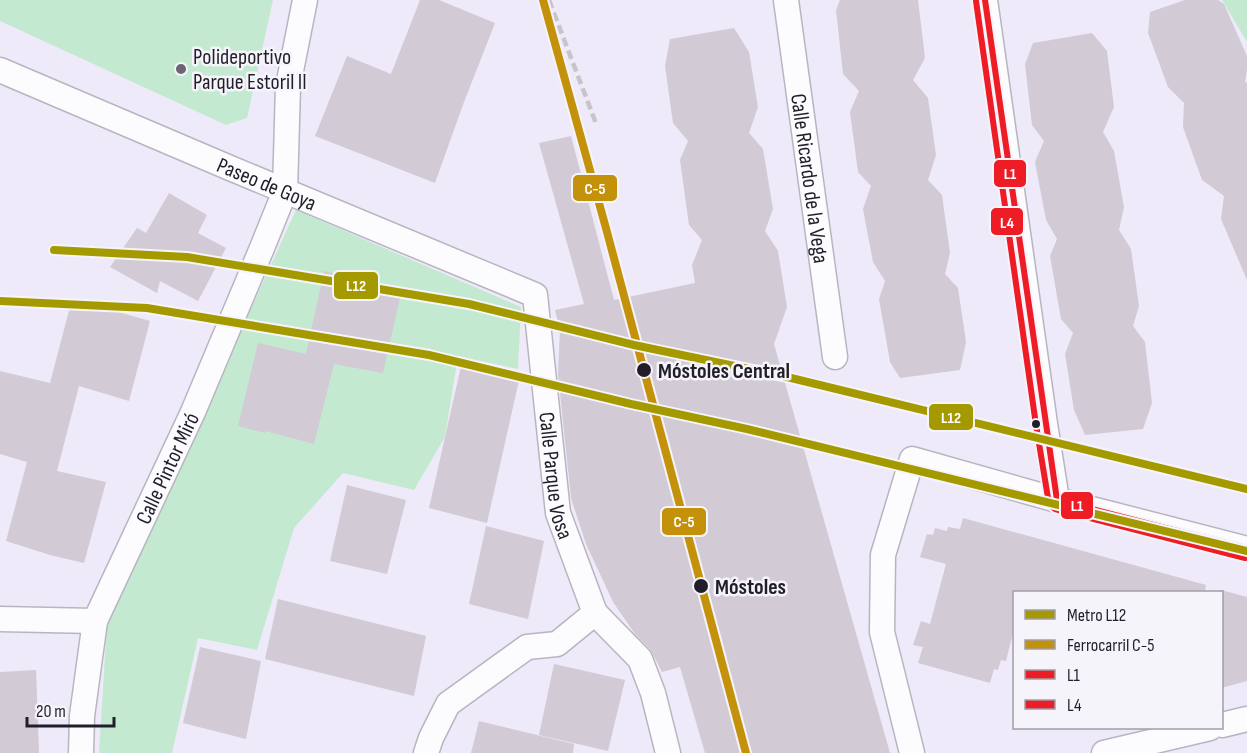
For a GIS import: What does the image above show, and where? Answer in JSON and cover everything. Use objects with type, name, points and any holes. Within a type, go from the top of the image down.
[{"type":"street","points":[[285,191],[288,86],[305,0]]},
{"type":"street","name":"Calle Ricardo de la Vega","points":[[786,0],[835,357]]},
{"type":"street","points":[[985,0],[1057,500]]},
{"type":"street","name":"Paseo de Goya","points":[[0,70],[535,295]]},
{"type":"street","name":"Calle Pintor Miró","points":[[81,753],[82,716],[95,621],[193,412],[285,191]]},
{"type":"street","name":"Calle Parque Vosa","points":[[535,295],[558,513],[595,613],[640,659],[653,693],[668,753]]},
{"type":"street","points":[[912,753],[882,632],[883,555],[912,459],[1057,500],[1247,549]]},
{"type":"street","points":[[426,753],[448,704],[527,647],[557,644],[595,613]]},
{"type":"street","points":[[0,619],[95,621]]},
{"type":"street","points":[[1223,725],[1247,719]]},
{"type":"street","points":[[1104,753],[1206,729]]},
{"type":"green space","name":"Polideportivo Parque Estoril II","points":[[0,0],[273,0],[247,118],[226,125],[0,21]]},
{"type":"green space","points":[[1222,0],[1247,0],[1247,42]]},
{"type":"green space","points":[[296,210],[521,307],[518,369],[458,356],[445,437],[414,490],[343,473],[294,528],[257,650],[198,638],[172,753],[99,753],[107,623]]},
{"type":"building","points":[[420,0],[439,0],[495,23],[435,183],[315,136],[347,56],[391,74]]},
{"type":"building","points":[[840,0],[918,0],[925,58],[913,80],[928,98],[936,155],[928,180],[942,195],[950,253],[945,274],[958,288],[966,342],[960,370],[900,378],[890,362],[879,299],[885,281],[873,262],[863,209],[871,186],[858,172],[850,112],[859,91],[843,74],[836,10]]},
{"type":"building","points":[[1185,0],[1218,0],[1224,4],[1247,56],[1245,82],[1247,83],[1247,280],[1221,219],[1224,196],[1202,180],[1183,127],[1184,103],[1168,87],[1148,33],[1150,12]]},
{"type":"building","points":[[734,28],[749,52],[758,107],[749,133],[763,149],[773,209],[765,231],[778,251],[787,307],[774,344],[890,753],[705,753],[680,667],[662,672],[650,649],[635,634],[613,602],[586,544],[571,498],[558,374],[560,330],[555,310],[584,304],[539,143],[571,136],[614,300],[695,283],[692,265],[702,240],[689,225],[680,160],[688,141],[673,123],[665,66],[670,39]]},
{"type":"building","points":[[1092,33],[1107,51],[1114,107],[1103,132],[1114,151],[1124,207],[1119,230],[1131,249],[1139,306],[1133,326],[1145,342],[1152,403],[1143,429],[1085,435],[1074,410],[1065,354],[1073,333],[1061,319],[1050,256],[1057,239],[1046,220],[1035,162],[1044,141],[1032,125],[1025,64],[1033,43]]},
{"type":"building","points":[[169,193],[207,215],[198,233],[226,248],[198,301],[160,281],[157,293],[110,267],[137,228],[146,233]]},
{"type":"building","points":[[324,271],[402,289],[383,373],[334,364],[314,444],[238,426],[258,343],[306,354]]},
{"type":"building","points":[[72,299],[150,321],[129,401],[79,386],[57,471],[106,482],[84,563],[6,541],[27,462],[0,454],[0,371],[50,383]]},
{"type":"building","points":[[462,362],[520,376],[487,523],[429,508]]},
{"type":"building","points":[[347,485],[406,500],[387,574],[330,561]]},
{"type":"building","points":[[963,518],[1206,585],[1205,591],[1013,591],[1013,633],[1006,661],[1001,660],[998,670],[994,669],[990,683],[918,663],[923,647],[913,645],[921,621],[930,624],[946,564],[920,557],[927,534],[933,535],[935,528],[947,531],[948,527],[960,529]]},
{"type":"building","points":[[486,526],[544,541],[528,619],[469,604]]},
{"type":"building","points":[[1221,590],[1247,597],[1247,681],[1223,687],[1223,591]]},
{"type":"building","points":[[278,599],[426,636],[414,696],[265,659]]},
{"type":"building","points":[[200,647],[261,661],[246,739],[183,723]]},
{"type":"building","points":[[554,664],[625,680],[608,751],[539,735]]},
{"type":"building","points":[[36,670],[39,753],[0,753],[0,672]]},
{"type":"building","points":[[479,721],[574,744],[573,753],[471,753]]},
{"type":"railway","points":[[549,0],[597,126]]},
{"type":"metro line","name":"L12","points":[[54,250],[187,257],[469,304],[634,345],[787,377],[1247,489]]},
{"type":"metro line","name":"L12","points":[[0,301],[147,308],[429,355],[631,404],[747,429],[1247,551]]},
{"type":"rail line","name":"C-5","points":[[543,0],[746,753]]},
{"type":"transit line","name":"L1","points":[[985,0],[1057,500],[1247,549]]},
{"type":"transit line","name":"L4","points":[[976,1],[1049,504],[1055,509],[1245,558]]},
{"type":"place","name":"Polideportivo Parque Estoril II","points":[[181,69]]},
{"type":"place","name":"Móstoles Central","points":[[644,370]]},
{"type":"place","name":"Móstoles","points":[[701,586]]}]
